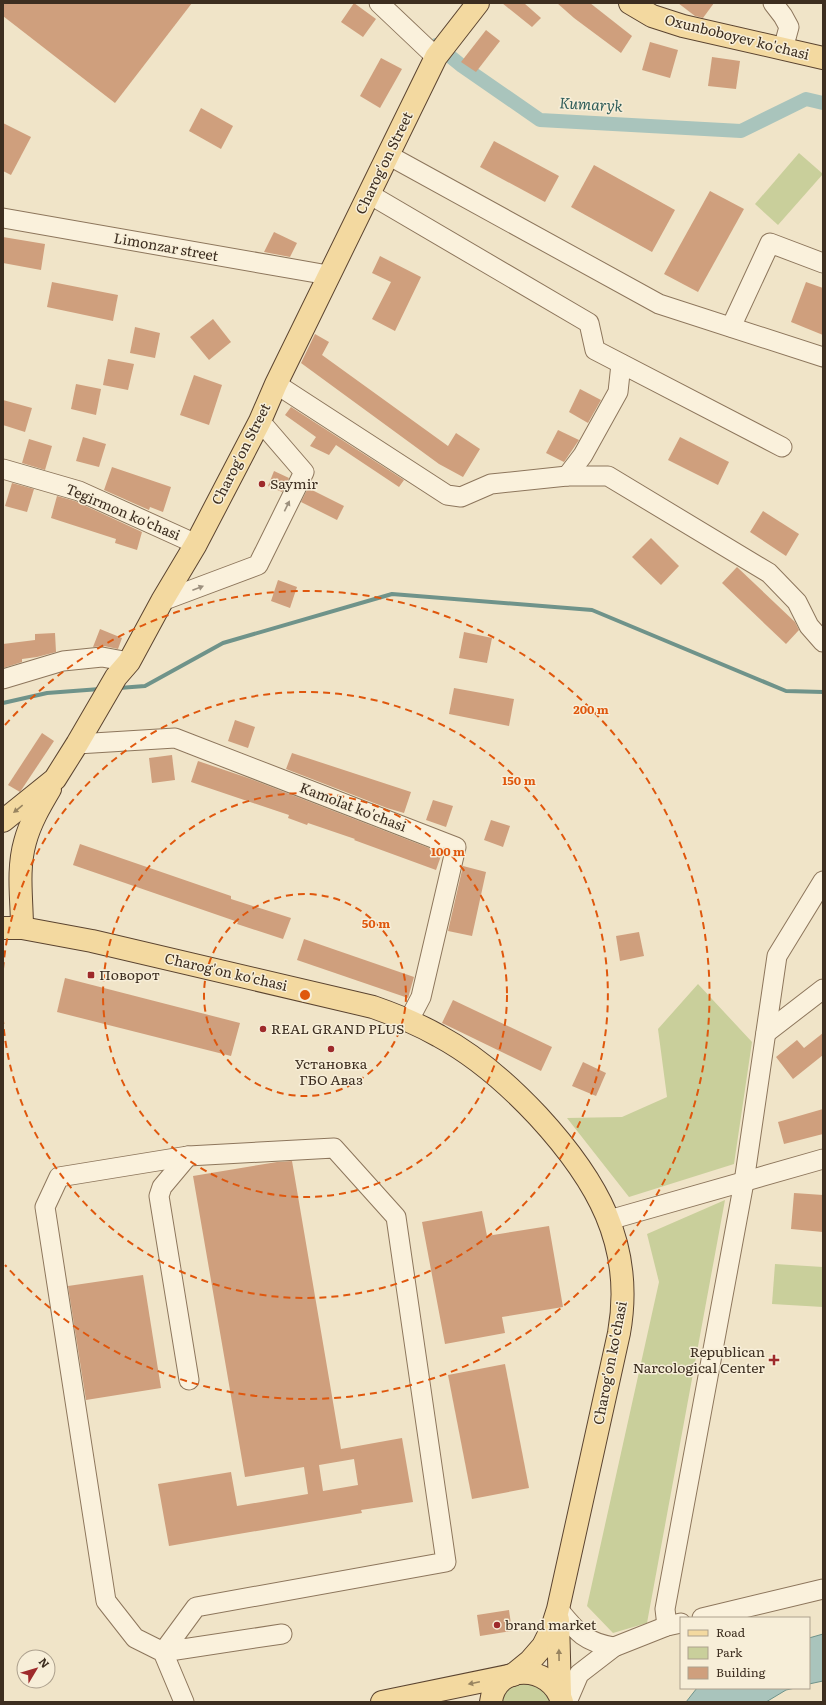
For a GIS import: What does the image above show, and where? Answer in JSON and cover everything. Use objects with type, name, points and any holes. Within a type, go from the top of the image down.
[{"type":"main road","name":"Charog'on Street","points":[[3,821],[55,779],[100,703],[122,670],[196,544],[260,421],[328,275],[436,57],[458,26],[478,3]]},
{"type":"main road","name":"Oxunboboyev ko'chasi","points":[[630,3],[652,16],[683,26],[823,58]]},
{"type":"main road","points":[[13,928],[25,843],[32,822],[55,779]]},
{"type":"main road","name":"Charog'on ko'chasi","points":[[13,928],[92,941],[358,1003],[409,1020],[470,1055],[523,1100],[573,1156],[592,1186],[609,1220],[617,1246],[622,1276],[624,1303],[622,1318],[558,1609]]},
{"type":"main road","points":[[491,1702],[496,1689],[503,1680],[513,1675],[530,1661],[543,1646],[552,1628],[558,1609]]},
{"type":"main road","points":[[558,1609],[563,1699]]},
{"type":"main road","points":[[382,1702],[524,1672],[536,1673],[546,1678],[555,1686],[563,1699]]},
{"type":"street","points":[[380,3],[436,57]]},
{"type":"street","points":[[773,3],[789,27],[783,49]]},
{"type":"street","points":[[388,155],[659,304],[823,357]]},
{"type":"street","points":[[369,194],[589,323],[594,350],[782,447]]},
{"type":"street","name":"Limonzar street","points":[[3,218],[328,275]]},
{"type":"street","points":[[731,327],[770,243],[823,263]]},
{"type":"street","points":[[567,476],[583,455],[618,392],[621,364]]},
{"type":"street","points":[[276,384],[447,495],[461,497],[491,484],[567,476],[608,476],[769,573],[797,602],[809,626],[823,642]]},
{"type":"street","points":[[162,601],[258,565],[304,472],[260,421]]},
{"type":"street","name":"Tegirmon ko'chasi","points":[[3,468],[79,491],[196,544]]},
{"type":"street","points":[[3,679],[62,661],[102,657],[122,670]]},
{"type":"street","name":"Kamolat ko'chasi","points":[[77,744],[175,738],[456,847],[421,997],[409,1020]]},
{"type":"street","points":[[563,1699],[579,1674],[614,1647],[674,1625],[665,1609],[744,1182],[777,956],[823,881]]},
{"type":"street","points":[[766,1033],[823,989]]},
{"type":"street","points":[[163,1652],[196,1607],[446,1562],[396,1217],[334,1148],[188,1156],[59,1177],[45,1207],[106,1601],[135,1638],[163,1652],[282,1634]]},
{"type":"street","points":[[188,1156],[162,1188],[159,1196],[189,1380]]},
{"type":"street","points":[[609,1220],[823,1159]]},
{"type":"street","points":[[706,1617],[823,1589]]},
{"type":"street","points":[[558,1609],[571,1626],[584,1637],[598,1644],[614,1647]]},
{"type":"street","points":[[163,1652],[184,1702]]},
{"type":"green space","points":[[799,153],[823,174],[778,225],[755,204]]},
{"type":"green space","points":[[698,984],[752,1042],[734,1164],[629,1197],[567,1118],[622,1117],[667,1097],[658,1029]]},
{"type":"green space","points":[[725,1200],[647,1623],[613,1633],[587,1606],[659,1282],[647,1234]]},
{"type":"green space","points":[[775,1264],[823,1267],[823,1307],[772,1304]]},
{"type":"green space","points":[[532,1679],[555,1702],[500,1702],[506,1689]]},
{"type":"water","points":[[823,1634],[823,1681],[810,1684],[810,1638]]},
{"type":"water","points":[[696,1689],[790,1689],[786,1690],[766,1702],[686,1702]]},
{"type":"building","points":[[3,3],[192,3],[115,103],[3,16]]},
{"type":"building","points":[[354,3],[376,19],[363,37],[341,22]]},
{"type":"building","points":[[502,3],[524,3],[541,18],[532,27]]},
{"type":"building","points":[[557,3],[590,3],[632,36],[621,53],[574,18]]},
{"type":"building","points":[[678,3],[714,3],[703,18],[695,16]]},
{"type":"building","points":[[486,30],[500,41],[476,72],[461,62]]},
{"type":"building","points":[[650,42],[678,50],[670,78],[642,70]]},
{"type":"building","points":[[712,57],[740,61],[736,89],[708,86]]},
{"type":"building","points":[[381,58],[402,69],[380,108],[360,96]]},
{"type":"building","points":[[201,108],[233,126],[221,149],[189,131]]},
{"type":"building","points":[[3,123],[31,137],[11,175],[3,171]]},
{"type":"building","points":[[494,141],[559,176],[545,202],[480,167]]},
{"type":"building","points":[[594,165],[675,210],[652,252],[571,207]]},
{"type":"building","points":[[710,191],[744,209],[698,292],[664,274]]},
{"type":"building","points":[[274,232],[297,243],[290,257],[264,252]]},
{"type":"building","points":[[3,237],[45,244],[41,270],[3,263]]},
{"type":"building","points":[[380,256],[421,277],[395,331],[372,319],[391,282],[372,273]]},
{"type":"building","points":[[52,282],[118,295],[113,321],[47,307]]},
{"type":"building","points":[[806,282],[823,288],[823,335],[791,322]]},
{"type":"building","points":[[213,319],[231,342],[209,360],[190,337]]},
{"type":"building","points":[[135,327],[160,333],[155,358],[130,353]]},
{"type":"building","points":[[315,334],[329,342],[322,355],[448,446],[456,433],[480,449],[463,477],[439,464],[301,363]]},
{"type":"building","points":[[108,359],[134,364],[128,390],[103,385]]},
{"type":"building","points":[[194,375],[222,385],[209,425],[180,415]]},
{"type":"building","points":[[76,384],[101,389],[96,415],[71,409]]},
{"type":"building","points":[[580,389],[601,400],[588,423],[569,412]]},
{"type":"building","points":[[3,400],[32,408],[25,432],[3,425]]},
{"type":"building","points":[[291,407],[404,480],[399,487],[336,445],[329,455],[310,446],[316,437],[285,415]]},
{"type":"building","points":[[558,430],[579,440],[564,462],[546,453]]},
{"type":"building","points":[[83,437],[106,444],[99,467],[76,461]]},
{"type":"building","points":[[680,437],[729,462],[718,485],[668,460]]},
{"type":"building","points":[[29,439],[52,446],[45,470],[22,463]]},
{"type":"building","points":[[112,467],[171,487],[163,512],[150,507],[149,510],[104,490]]},
{"type":"building","points":[[274,471],[289,478],[282,492],[268,486]]},
{"type":"building","points":[[12,483],[34,489],[27,512],[5,506]]},
{"type":"building","points":[[308,488],[344,506],[337,520],[301,502]]},
{"type":"building","points":[[57,496],[75,501],[142,532],[137,550],[115,543],[116,539],[51,518]]},
{"type":"building","points":[[763,511],[799,534],[786,556],[750,532]]},
{"type":"building","points":[[651,538],[679,566],[661,585],[632,557]]},
{"type":"building","points":[[737,567],[795,622],[799,630],[786,644],[722,583]]},
{"type":"building","points":[[278,580],[297,587],[290,608],[271,601]]},
{"type":"building","points":[[100,629],[122,638],[118,649],[104,646],[93,647]]},
{"type":"building","points":[[464,632],[492,638],[487,663],[459,658]]},
{"type":"building","points":[[55,633],[56,652],[22,659],[22,662],[3,668],[3,644],[35,640],[35,634]]},
{"type":"building","points":[[454,688],[514,699],[509,726],[449,714]]},
{"type":"building","points":[[235,720],[255,727],[248,748],[228,741]]},
{"type":"building","points":[[42,733],[54,741],[20,792],[8,785]]},
{"type":"building","points":[[292,753],[411,792],[404,813],[387,808],[286,769]]},
{"type":"building","points":[[172,755],[175,780],[152,783],[149,758]]},
{"type":"building","points":[[198,761],[248,778],[442,853],[436,870],[354,840],[355,839],[308,823],[307,825],[288,818],[289,815],[191,782]]},
{"type":"building","points":[[433,800],[453,806],[446,827],[426,820]]},
{"type":"building","points":[[491,820],[510,826],[503,847],[484,840]]},
{"type":"building","points":[[80,844],[231,896],[231,899],[291,918],[283,939],[73,865]]},
{"type":"building","points":[[463,866],[486,872],[472,936],[448,931]]},
{"type":"building","points":[[639,932],[644,956],[620,961],[616,936]]},
{"type":"building","points":[[304,939],[414,977],[408,998],[297,960]]},
{"type":"building","points":[[65,978],[240,1023],[231,1056],[57,1012]]},
{"type":"building","points":[[453,1000],[552,1047],[541,1071],[442,1023]]},
{"type":"building","points":[[823,1033],[823,1055],[793,1079],[776,1057],[797,1040],[804,1048]]},
{"type":"building","points":[[583,1062],[606,1073],[596,1096],[572,1086]]},
{"type":"building","points":[[823,1109],[823,1134],[784,1144],[778,1122]]},
{"type":"building","points":[[292,1161],[341,1449],[402,1438],[413,1502],[361,1510],[362,1513],[169,1546],[158,1484],[231,1472],[237,1506],[308,1494],[304,1467],[245,1477],[193,1176],[277,1162]],"holes":[[[354,1459],[358,1485],[323,1491],[319,1465]]]},
{"type":"building","points":[[794,1193],[823,1195],[823,1232],[791,1229]]},
{"type":"building","points":[[482,1211],[487,1236],[549,1226],[563,1307],[502,1317],[505,1333],[445,1344],[422,1222]]},
{"type":"building","points":[[143,1275],[161,1388],[86,1400],[68,1286]]},
{"type":"building","points":[[505,1364],[529,1488],[472,1499],[448,1375]]},
{"type":"building","points":[[509,1610],[512,1631],[480,1636],[477,1615]]},
{"type":"waterway","name":"Kumaryk","points":[[436,45],[462,66],[540,120],[741,131],[806,99],[823,103]]},
{"type":"waterway","points":[[119,688],[145,686],[223,643],[392,594],[592,610],[786,691],[823,692]]},
{"type":"waterway","points":[[3,703],[47,693],[100,689]]},
{"type":"place","name":"Saymir","points":[[262,484]]},
{"type":"place","name":"Поворот","points":[[91,975]]},
{"type":"place","name":"REAL GRAND PLUS","points":[[263,1029]]},
{"type":"place","name":"Установка ГБО Аваз","points":[[331,1049]]},
{"type":"place","name":"Republican Narcological Center","points":[[774,1360]]},
{"type":"place","name":"brand market","points":[[497,1625]]}]
